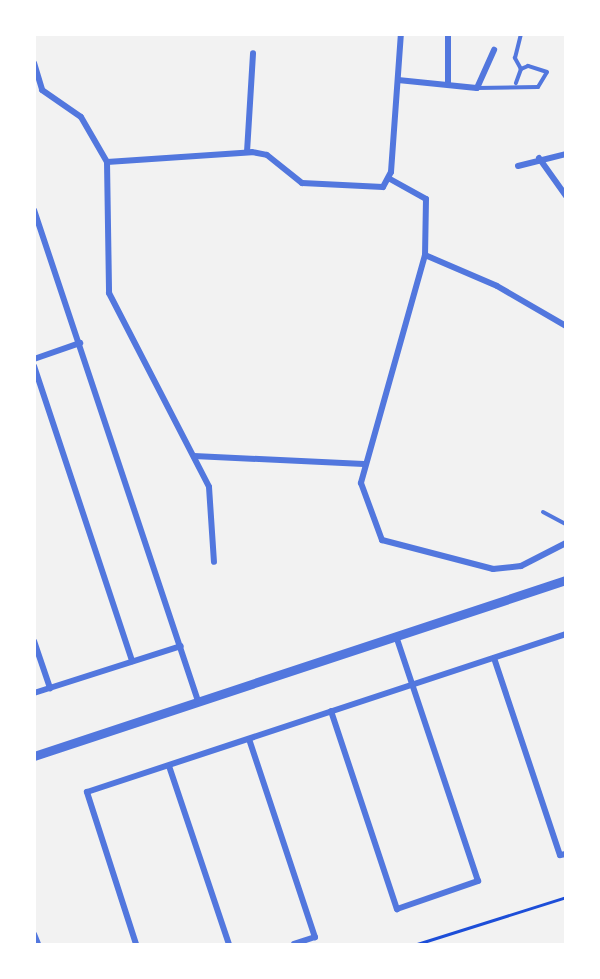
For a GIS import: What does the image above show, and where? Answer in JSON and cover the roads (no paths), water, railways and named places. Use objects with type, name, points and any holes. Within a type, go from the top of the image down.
[{"type":"street","points":[[390,179],[400,34]]},
{"type":"street","points":[[448,36],[448,84]]},
{"type":"street","points":[[398,80],[477,88],[494,50]]},
{"type":"street","points":[[247,152],[253,53]]},
{"type":"street","points":[[34,63],[42,90],[81,117],[106,162],[109,293],[194,456],[214,504],[214,562]]},
{"type":"street","points":[[106,162],[247,152],[267,155],[302,183],[375,187],[390,179]]},
{"type":"street","points":[[518,166],[539,158],[566,154]]},
{"type":"street","points":[[539,158],[566,196]]},
{"type":"street","points":[[390,179],[426,199],[425,255],[364,464],[363,494],[381,540],[391,545],[429,550],[493,568],[521,566],[566,543]]},
{"type":"street","points":[[34,210],[198,701]]},
{"type":"street","points":[[425,255],[498,286],[566,326]]},
{"type":"street","points":[[34,359],[80,344]]},
{"type":"street","points":[[34,366],[132,661]]},
{"type":"street","points":[[194,456],[364,464]]},
{"type":"street","points":[[34,756],[566,580]]},
{"type":"street","points":[[136,945],[87,792],[566,634]]},
{"type":"street","points":[[331,711],[397,909],[478,881],[396,636]]},
{"type":"street","points":[[34,641],[50,688]]},
{"type":"street","points":[[34,693],[181,646]]},
{"type":"street","points":[[494,658],[560,855],[566,854]]},
{"type":"street","points":[[249,739],[315,937],[294,945]]},
{"type":"street","points":[[169,766],[229,945]]},
{"type":"street","points":[[34,934],[38,945]]},
{"type":"lane","points":[[516,83],[521,69],[515,58],[521,34]]},
{"type":"lane","points":[[477,88],[516,83],[538,87],[547,72],[521,69]]},
{"type":"lane","points":[[543,512],[566,524]]}]
